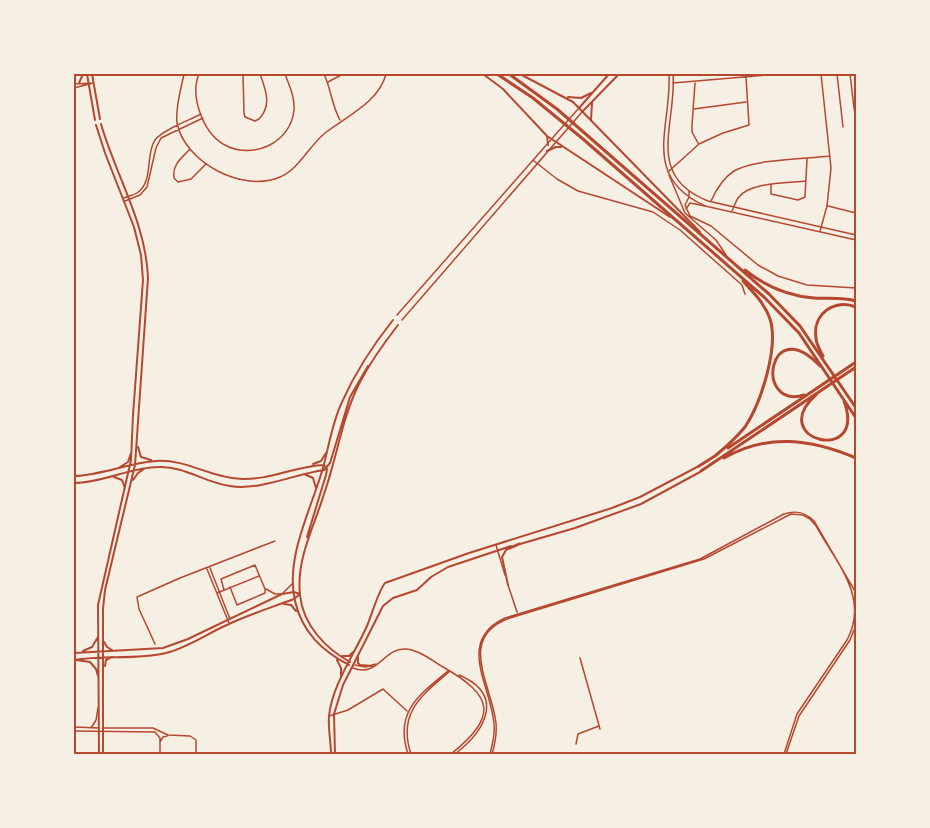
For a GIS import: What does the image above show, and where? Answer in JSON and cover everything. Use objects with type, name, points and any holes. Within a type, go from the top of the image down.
[{"type":"highway","points":[[497,74],[533,98],[583,139],[787,319],[838,389],[856,418]]},
{"type":"highway","points":[[509,74],[557,109],[728,257],[786,311],[804,332],[856,406]]},
{"type":"highway","points":[[728,257],[760,281],[787,293],[815,298],[848,298],[856,301]]},
{"type":"highway","points":[[715,456],[736,437],[750,418],[764,381],[772,346],[772,327],[766,309],[732,269]]},
{"type":"highway","points":[[830,368],[816,342],[817,321],[821,314],[831,307],[846,304],[856,307]]},
{"type":"highway","points":[[826,372],[810,356],[800,350],[788,350],[782,352],[774,362],[772,375],[774,383],[783,392],[796,397],[826,385]]},
{"type":"highway","points":[[701,471],[856,365]]},
{"type":"highway","points":[[826,385],[807,404],[802,417],[802,423],[808,434],[820,441],[836,439],[845,431],[847,411],[838,389]]},
{"type":"highway","points":[[699,466],[819,387]]},
{"type":"highway","points":[[701,471],[746,447],[779,441],[818,445],[856,458]]},
{"type":"highway","points":[[510,548],[519,544]]},
{"type":"main road","points":[[79,83],[85,74]]},
{"type":"main road","points":[[85,74],[95,118],[99,117],[92,74]]},
{"type":"main road","points":[[483,74],[503,89],[552,140],[641,196],[683,226]]},
{"type":"main road","points":[[520,74],[564,96],[579,108],[665,198],[715,246]]},
{"type":"main road","points":[[579,108],[609,74]]},
{"type":"main road","points":[[582,112],[619,74]]},
{"type":"main road","points":[[564,96],[581,98],[591,93]]},
{"type":"main road","points":[[591,120],[592,101]]},
{"type":"main road","points":[[99,754],[98,707],[103,609],[105,590],[135,465],[147,268],[140,230],[101,124]]},
{"type":"main road","points":[[96,125],[138,237],[143,272],[130,466],[98,605],[102,651]]},
{"type":"main road","points":[[98,131],[100,128],[103,129]]},
{"type":"main road","points":[[547,136],[548,145]]},
{"type":"main road","points":[[547,152],[559,147],[568,151]]},
{"type":"main road","points":[[299,616],[294,599],[293,567],[340,405],[393,320]]},
{"type":"main road","points":[[339,683],[341,668],[336,656],[308,622],[300,594],[301,566],[327,468],[350,397],[363,372],[398,325]]},
{"type":"main road","points":[[306,545],[333,470],[350,405],[372,361]]},
{"type":"main road","points":[[137,442],[141,457],[146,460],[183,463],[228,478],[243,479],[259,478],[319,462],[329,448]]},
{"type":"main road","points":[[113,470],[128,462],[132,447]]},
{"type":"main road","points":[[74,476],[91,475],[156,461]]},
{"type":"main road","points":[[301,467],[324,465],[327,468]]},
{"type":"main road","points":[[333,754],[334,714],[382,586],[401,575],[612,508],[649,493],[699,466]]},
{"type":"main road","points":[[74,483],[88,482],[146,468],[164,467],[178,469],[219,484],[236,487],[255,485],[327,468]]},
{"type":"main road","points":[[131,485],[138,473],[146,468]]},
{"type":"main road","points":[[333,754],[329,717],[333,695],[383,606],[393,598],[417,590],[431,577],[448,567],[575,528],[641,504],[701,471]]},
{"type":"main road","points":[[298,474],[312,476],[315,482],[315,492]]},
{"type":"main road","points":[[111,477],[122,480],[125,492]]},
{"type":"main road","points":[[508,585],[502,557],[510,548]]},
{"type":"main road","points":[[75,653],[163,648],[188,639],[282,594],[294,592],[300,594]]},
{"type":"main road","points":[[74,660],[112,656],[149,656],[170,652],[231,623],[294,599],[300,594]]},
{"type":"main road","points":[[281,604],[291,605],[316,644],[351,664]]},
{"type":"main road","points":[[75,653],[94,645],[99,632]]},
{"type":"main road","points":[[103,638],[107,647],[118,651]]},
{"type":"main road","points":[[336,656],[350,655],[358,645]]},
{"type":"main road","points":[[358,654],[359,664],[372,666]]},
{"type":"main road","points":[[104,672],[106,660],[112,656]]},
{"type":"main road","points":[[102,657],[104,754]]},
{"type":"main road","points":[[74,660],[93,664],[98,672],[99,684]]},
{"type":"street","points":[[184,74],[176,116],[179,128],[191,148],[220,173],[234,179],[263,181],[278,178],[290,172],[313,144],[372,99],[382,85],[386,74]]},
{"type":"street","points":[[199,74],[195,91],[208,129],[223,144],[240,149],[260,149],[276,142],[286,132],[292,122],[294,108],[293,97],[285,74]]},
{"type":"street","points":[[243,74],[244,113],[246,117],[255,120],[259,119],[267,108],[260,74]]},
{"type":"street","points":[[324,74],[333,106],[341,122]]},
{"type":"street","points":[[328,82],[343,74]]},
{"type":"street","points":[[669,74],[662,152],[685,213],[711,226],[758,265],[787,280],[807,285],[856,288]]},
{"type":"street","points":[[673,74],[667,152],[672,169],[689,191],[711,202],[856,235]]},
{"type":"street","points":[[669,82],[695,82],[778,74]]},
{"type":"street","points":[[820,74],[831,168],[827,206],[820,232]]},
{"type":"street","points":[[837,74],[843,126]]},
{"type":"street","points":[[850,74],[856,118]]},
{"type":"street","points":[[669,173],[699,144],[749,125],[746,77]]},
{"type":"street","points":[[695,82],[692,132],[699,144]]},
{"type":"street","points":[[74,88],[94,83]]},
{"type":"street","points":[[74,84],[88,84]]},
{"type":"street","points":[[693,109],[747,102]]},
{"type":"street","points":[[397,315],[579,108]]},
{"type":"street","points":[[402,320],[582,112]]},
{"type":"street","points":[[124,200],[140,195],[147,187],[161,138],[201,114]]},
{"type":"street","points":[[179,128],[203,118]]},
{"type":"street","points":[[191,148],[180,159],[174,170],[174,178],[178,182],[191,179],[206,163]]},
{"type":"street","points":[[711,202],[722,182],[733,172],[748,165],[830,156]]},
{"type":"street","points":[[771,185],[771,194],[798,201],[804,197],[807,158]]},
{"type":"street","points":[[534,161],[557,179],[578,191],[660,216],[680,230],[742,285],[746,294]]},
{"type":"street","points":[[669,173],[674,183],[689,197],[705,206]]},
{"type":"street","points":[[732,212],[738,198],[747,190],[757,186],[806,181]]},
{"type":"street","points":[[689,191],[686,210],[716,240],[728,257]]},
{"type":"street","points":[[686,210],[690,203],[856,240]]},
{"type":"street","points":[[827,206],[856,213],[856,205]]},
{"type":"street","points":[[518,615],[700,559],[784,514],[795,511],[808,515],[814,521],[856,592]]},
{"type":"street","points":[[491,754],[494,722],[479,665],[479,649],[482,640],[492,626],[501,620],[704,559],[790,514],[797,514],[810,519],[852,587],[856,616],[847,639],[797,714],[785,754]]},
{"type":"street","points":[[155,644],[139,609],[137,597],[275,541]]},
{"type":"street","points":[[496,544],[518,615]]},
{"type":"street","points":[[224,590],[221,579],[255,565],[265,589],[275,594],[282,594],[291,586],[294,579]]},
{"type":"street","points":[[208,568],[231,623]]},
{"type":"street","points":[[218,593],[259,576]]},
{"type":"street","points":[[230,587],[237,605],[265,593],[265,589]]},
{"type":"street","points":[[785,754],[799,716],[844,649],[856,625]]},
{"type":"street","points":[[351,664],[366,670],[406,648],[476,685],[486,701],[487,712],[483,723],[468,744],[455,754]]},
{"type":"street","points":[[576,744],[578,734],[600,727],[580,658]]},
{"type":"street","points":[[351,664],[362,667],[377,664]]},
{"type":"street","points":[[410,754],[405,727],[415,699],[449,671]]},
{"type":"street","points":[[451,754],[469,738],[485,712],[484,702],[476,690],[455,674]]},
{"type":"street","points":[[329,717],[348,710],[383,689],[409,712]]},
{"type":"street","points":[[90,728],[96,720],[98,707]]},
{"type":"street","points":[[104,730],[153,728],[168,735],[188,735],[196,740],[196,754]]},
{"type":"street","points":[[74,729],[99,730]]},
{"type":"street","points":[[74,729],[155,732],[159,735],[160,754]]},
{"type":"street","points":[[160,743],[163,737],[168,735]]}]
